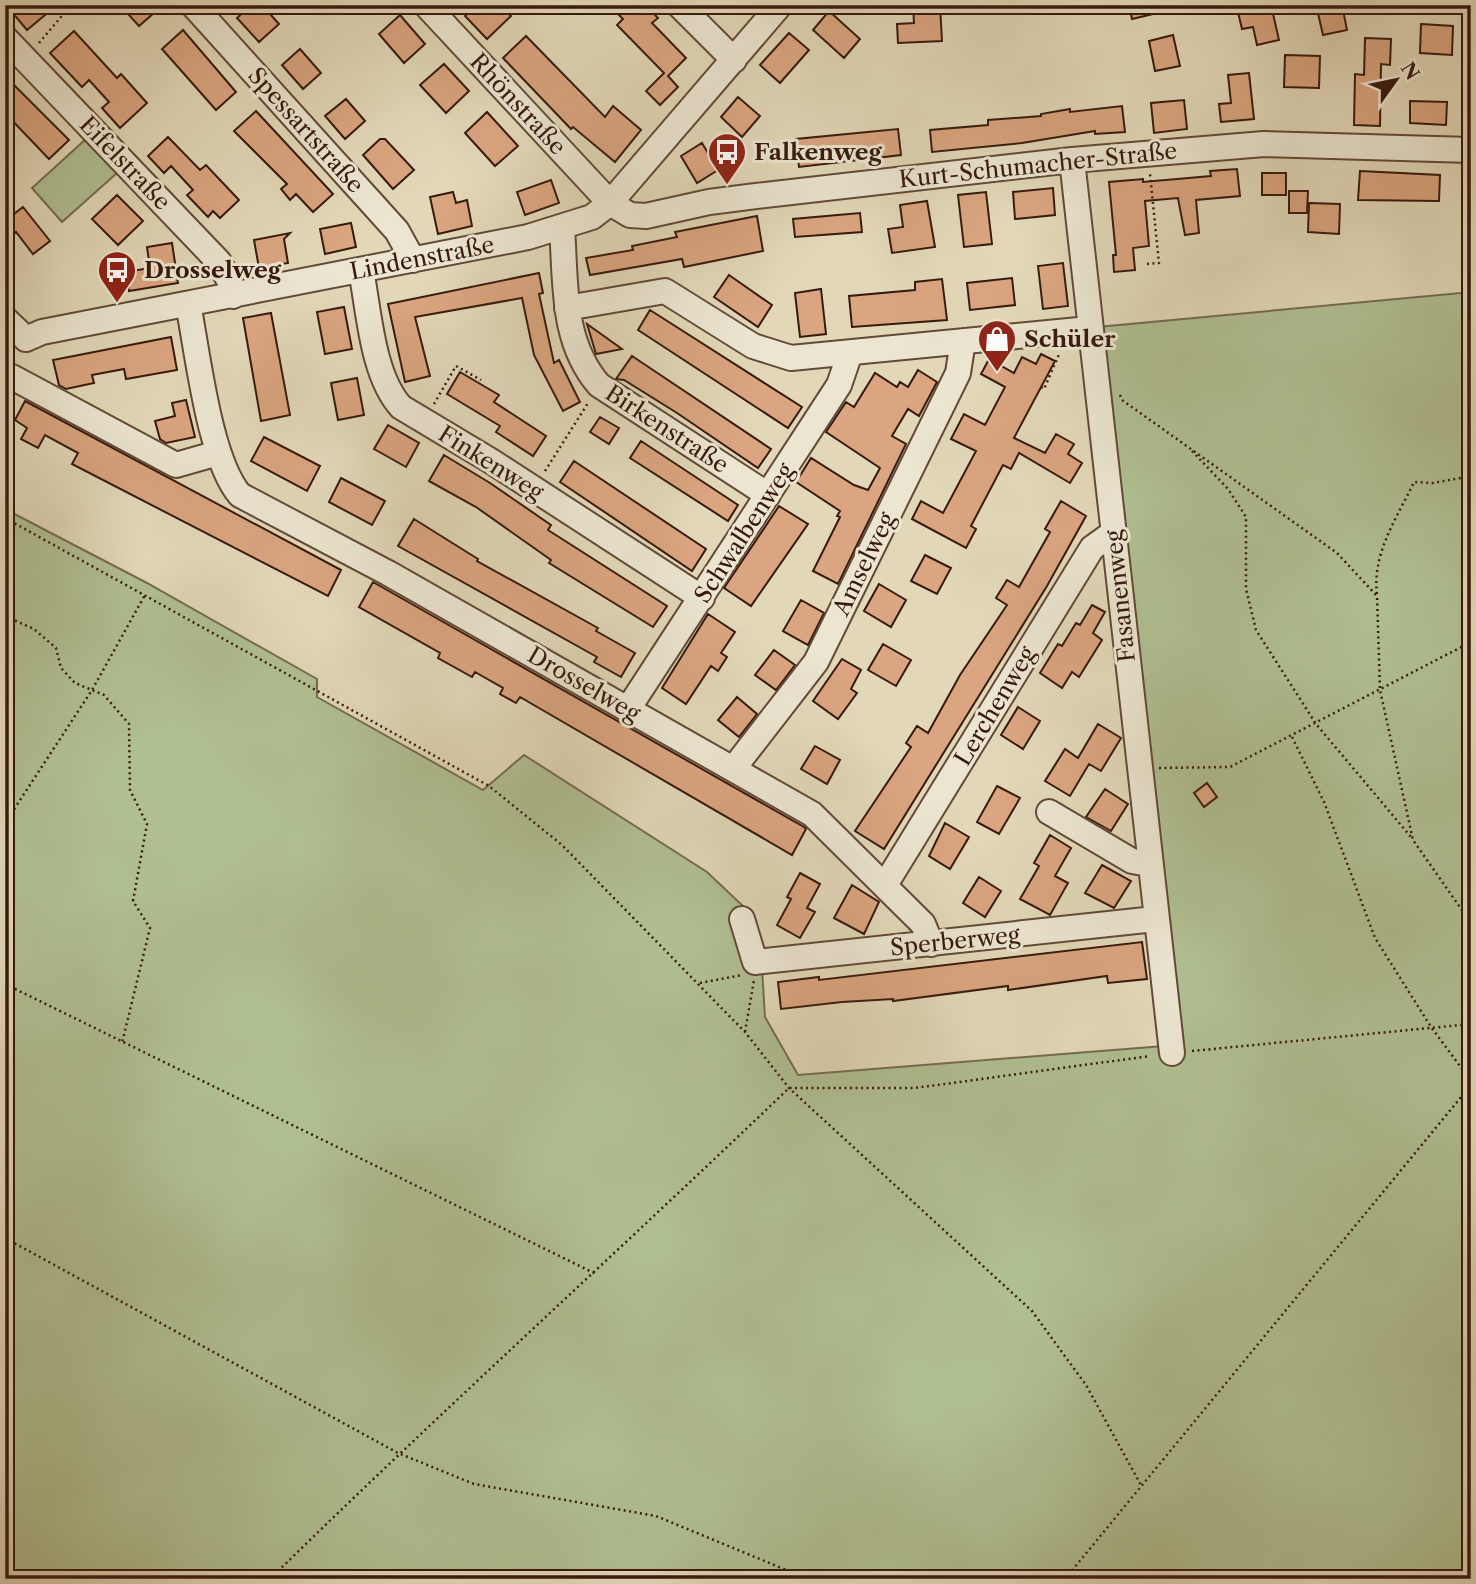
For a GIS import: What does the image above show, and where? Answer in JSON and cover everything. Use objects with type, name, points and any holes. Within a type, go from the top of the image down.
[{"type":"street","name":"Spessartstraße","points":[[193,5],[397,231],[413,260]]},
{"type":"street","name":"Rhönstraße","points":[[426,5],[610,203]]},
{"type":"street","points":[[679,5],[734,60]]},
{"type":"street","name":"Lindenstraße","points":[[26,339],[42,332],[413,260],[562,228],[592,217],[610,203],[780,5]]},
{"type":"street","name":"Eifelstraße","points":[[5,38],[219,262],[230,282],[233,296]]},
{"type":"street","name":"Kurt-Schumacher-Straße","points":[[610,203],[630,215],[646,216],[720,200],[1072,160],[1264,144],[1471,150]]},
{"type":"street","points":[[567,308],[665,291],[753,345],[778,356],[791,358],[1090,329],[1072,160]]},
{"type":"street","name":"Birkenstraße","points":[[562,228],[567,308],[577,352],[599,385],[768,495]]},
{"type":"street","name":"Finkenweg","points":[[361,270],[386,386],[401,407],[702,598]]},
{"type":"street","name":"Drosselweg","points":[[188,304],[218,453],[228,481],[240,495],[388,573],[812,814],[923,924],[931,944]]},
{"type":"street","points":[[5,319],[26,339],[23,357],[9,382],[176,465],[218,453]]},
{"type":"street","name":"Fasanenweg","points":[[1090,329],[1172,1053]]},
{"type":"street","name":"Amselweg","points":[[733,769],[821,652],[958,373],[963,341]]},
{"type":"street","name":"Schwalbenweg","points":[[628,709],[839,385],[850,352]]},
{"type":"street","name":"Lerchenweg","points":[[885,885],[1092,548],[1112,533]]},
{"type":"street","points":[[1049,812],[1132,861],[1149,864]]},
{"type":"street","points":[[742,919],[755,968]]},
{"type":"street","name":"Sperberweg","points":[[755,968],[931,944],[1156,919]]},
{"type":"path","points":[[25,58],[71,5]]},
{"type":"path","points":[[1147,264],[1159,263],[1148,153]]},
{"type":"path","points":[[1041,387],[1044,389],[1057,364],[1063,331]]},
{"type":"path","points":[[423,421],[456,366],[481,380]]},
{"type":"path","points":[[534,489],[599,385]]},
{"type":"path","points":[[1118,390],[1122,400],[1337,553],[1377,596]]},
{"type":"path","points":[[1188,446],[1227,489],[1246,517],[1247,589],[1256,630],[1316,724],[1413,840],[1471,923]]},
{"type":"path","points":[[1413,840],[1380,690],[1375,578],[1381,548],[1414,482],[1433,483],[1471,476]]},
{"type":"path","points":[[5,517],[489,786],[562,845],[744,1032],[789,1088],[1032,1311],[1086,1385],[1142,1487]]},
{"type":"path","points":[[5,823],[92,690],[145,595]]},
{"type":"path","points":[[5,616],[34,629],[55,648],[61,668],[68,676],[75,683],[104,695],[129,724],[130,790],[147,824],[133,901],[150,928],[122,1043]]},
{"type":"path","points":[[1139,768],[1230,767],[1471,642]]},
{"type":"path","points":[[1065,1579],[1471,1083],[1431,1027],[1375,938],[1324,802],[1292,737]]},
{"type":"path","points":[[699,984],[755,968],[744,1032]]},
{"type":"path","points":[[5,984],[596,1274]]},
{"type":"path","points":[[270,1579],[398,1453],[596,1274],[789,1088],[915,1087]]},
{"type":"path","points":[[5,1238],[398,1453],[474,1484],[656,1516],[808,1579]]},
{"type":"green space","points":[[86,139],[117,173],[62,222],[32,188]]},
{"type":"green space","points":[[1471,292],[1471,1579],[5,1579],[5,509],[147,583],[317,679],[317,697],[483,790],[524,755],[707,872],[744,907],[762,968],[765,1017],[798,1075],[1176,1045],[1098,327]]},
{"type":"building","points":[[6,5],[57,5],[27,30]]},
{"type":"building","points":[[120,5],[163,5],[139,26]]},
{"type":"building","points":[[251,5],[262,5],[279,24],[259,42],[237,18]]},
{"type":"building","points":[[476,5],[500,5],[511,16],[487,39],[465,16]]},
{"type":"building","points":[[609,5],[645,5],[658,18],[652,23],[686,58],[668,76],[678,87],[660,105],[646,91],[664,73],[617,25],[623,19]]},
{"type":"building","points":[[913,5],[940,5],[942,41],[898,43],[897,24],[914,23]]},
{"type":"building","points":[[1129,5],[1169,5],[1170,10],[1132,19]]},
{"type":"building","points":[[1271,5],[1279,40],[1257,45],[1253,27],[1242,29],[1237,8]]},
{"type":"building","points":[[1342,5],[1347,30],[1323,35],[1317,9]]},
{"type":"building","points":[[829,11],[860,39],[844,58],[813,30]]},
{"type":"building","points":[[400,15],[425,44],[404,63],[379,34]]},
{"type":"building","points":[[1421,24],[1453,26],[1452,55],[1420,53]]},
{"type":"building","points":[[183,30],[236,92],[216,110],[162,49]]},
{"type":"building","points":[[74,31],[117,78],[121,74],[147,103],[120,128],[102,108],[109,102],[89,80],[82,87],[50,53]]},
{"type":"building","points":[[789,33],[809,50],[780,83],[760,65]]},
{"type":"building","points":[[1173,35],[1180,66],[1155,71],[1149,41]]},
{"type":"building","points":[[526,36],[605,117],[613,106],[641,130],[615,162],[573,127],[571,129],[503,58]]},
{"type":"building","points":[[1365,38],[1391,39],[1390,65],[1381,64],[1380,126],[1354,125],[1355,74],[1364,75]]},
{"type":"building","points":[[300,49],[321,73],[303,89],[282,65]]},
{"type":"building","points":[[1285,55],[1320,56],[1319,88],[1284,87]]},
{"type":"building","points":[[444,64],[469,91],[446,113],[420,85]]},
{"type":"building","points":[[1249,73],[1254,119],[1221,122],[1219,104],[1231,103],[1228,75]]},
{"type":"building","points":[[5,76],[69,140],[49,159],[5,113]]},
{"type":"building","points":[[738,97],[760,116],[742,137],[721,117]]},
{"type":"building","points":[[346,99],[365,121],[345,139],[325,116]]},
{"type":"building","points":[[1184,100],[1187,129],[1154,133],[1151,103]]},
{"type":"building","points":[[1410,101],[1447,102],[1446,125],[1410,123]]},
{"type":"building","points":[[1122,106],[1125,132],[1095,134],[1095,131],[1022,143],[932,152],[930,130],[988,125],[988,120],[1041,116],[1070,109],[1070,112]]},
{"type":"building","points":[[256,111],[333,194],[313,212],[296,194],[290,200],[281,189],[287,184],[234,131]]},
{"type":"building","points":[[487,112],[518,146],[495,166],[465,133]]},
{"type":"building","points":[[898,129],[901,155],[799,167],[796,139]]},
{"type":"building","points":[[168,137],[200,170],[206,165],[239,200],[220,218],[213,211],[208,217],[187,195],[193,190],[171,166],[164,173],[148,156]]},
{"type":"building","points":[[380,139],[385,139],[414,170],[393,189],[363,155]]},
{"type":"building","points":[[702,143],[718,170],[697,183],[681,156]]},
{"type":"building","points":[[1237,169],[1240,196],[1196,200],[1199,233],[1185,235],[1178,198],[1145,201],[1149,246],[1133,248],[1135,270],[1114,272],[1113,255],[1116,255],[1109,182],[1211,176],[1210,171]]},
{"type":"building","points":[[1360,171],[1440,175],[1439,201],[1358,200]]},
{"type":"building","points":[[1262,173],[1286,173],[1286,195],[1262,195]]},
{"type":"building","points":[[551,180],[559,203],[525,215],[517,192]]},
{"type":"building","points":[[1053,188],[1055,215],[1015,219],[1013,192]]},
{"type":"building","points":[[1289,191],[1308,191],[1307,213],[1289,213]]},
{"type":"building","points":[[453,192],[456,203],[467,200],[472,226],[438,234],[430,197]]},
{"type":"building","points":[[986,192],[992,244],[964,247],[958,195]]},
{"type":"building","points":[[117,195],[143,221],[118,245],[92,219]]},
{"type":"building","points":[[927,201],[935,247],[892,253],[888,229],[903,227],[900,205]]},
{"type":"building","points":[[1309,203],[1340,204],[1339,234],[1308,232]]},
{"type":"building","points":[[23,207],[50,241],[33,254],[16,232],[5,241],[5,221]]},
{"type":"building","points":[[860,213],[862,232],[795,237],[793,219]]},
{"type":"building","points":[[757,216],[763,251],[684,267],[682,259],[590,275],[586,258],[633,250],[632,246],[677,237],[675,232]]},
{"type":"building","points":[[351,223],[356,247],[325,254],[320,229]]},
{"type":"building","points":[[290,233],[284,239],[288,263],[259,268],[254,240]]},
{"type":"building","points":[[172,243],[178,283],[129,291],[126,272],[150,268],[147,247]]},
{"type":"building","points":[[1063,263],[1068,306],[1043,309],[1038,266]]},
{"type":"building","points":[[539,273],[543,293],[539,294],[554,363],[559,360],[580,402],[563,411],[534,355],[522,298],[415,317],[430,376],[405,382],[388,304]]},
{"type":"building","points":[[729,275],[772,305],[758,327],[714,297]]},
{"type":"building","points":[[1012,278],[1015,305],[970,310],[967,283]]},
{"type":"building","points":[[942,279],[947,320],[852,327],[849,296],[915,290],[915,282]]},
{"type":"building","points":[[821,289],[826,334],[800,337],[795,293]]},
{"type":"building","points":[[344,307],[352,349],[325,354],[317,312]]},
{"type":"building","points":[[650,310],[802,407],[788,428],[638,330]]},
{"type":"building","points":[[271,313],[290,415],[261,421],[243,318]]},
{"type":"building","points":[[587,324],[622,349],[596,354]]},
{"type":"building","points":[[171,337],[177,370],[126,379],[124,369],[92,375],[94,383],[66,389],[59,385],[53,360]]},
{"type":"building","points":[[1041,354],[1055,361],[1014,438],[1045,453],[1056,434],[1074,444],[1068,454],[1082,463],[1070,483],[1019,453],[1011,469],[1003,465],[971,526],[976,529],[966,548],[912,519],[921,501],[943,513],[976,451],[951,439],[964,414],[985,425],[1005,387],[981,374],[989,359],[1014,373],[1022,357],[1036,364]]},
{"type":"building","points":[[632,356],[771,449],[758,468],[677,413],[624,380],[616,379]]},
{"type":"building","points":[[918,370],[937,382],[919,416],[908,409],[892,436],[906,444],[838,584],[813,571],[840,517],[837,516],[840,511],[796,482],[811,458],[854,485],[868,490],[880,468],[826,432],[846,402],[854,407],[875,373],[897,387],[900,382],[908,387]]},
{"type":"building","points":[[460,372],[499,395],[494,402],[546,436],[533,456],[496,432],[500,426],[447,394]]},
{"type":"building","points":[[357,378],[364,415],[338,420],[331,383]]},
{"type":"building","points":[[186,400],[195,437],[166,443],[160,439],[155,421],[175,416],[172,403]]},
{"type":"building","points":[[25,401],[341,570],[328,596],[72,464],[78,453],[45,435],[38,448],[21,439],[27,428],[15,420]]},
{"type":"building","points":[[600,417],[619,428],[609,444],[590,432]]},
{"type":"building","points":[[388,425],[419,443],[406,467],[374,449]]},
{"type":"building","points":[[264,437],[320,466],[307,491],[251,461]]},
{"type":"building","points":[[641,441],[738,505],[728,521],[630,458]]},
{"type":"building","points":[[444,455],[551,525],[548,530],[667,606],[653,627],[549,563],[551,560],[476,507],[429,481]]},
{"type":"building","points":[[574,461],[706,549],[692,571],[560,482]]},
{"type":"building","points":[[341,478],[385,501],[372,525],[329,502]]},
{"type":"building","points":[[1061,501],[1086,516],[1047,586],[884,849],[855,831],[911,747],[906,743],[917,726],[928,733],[960,675],[1007,605],[996,598],[1007,580],[1019,587],[1050,532],[1045,529]]},
{"type":"building","points":[[779,506],[808,524],[751,606],[724,588]]},
{"type":"building","points":[[414,519],[478,559],[477,561],[598,628],[596,631],[635,653],[621,677],[594,662],[597,657],[398,546]]},
{"type":"building","points":[[925,555],[951,568],[937,594],[911,581]]},
{"type":"building","points":[[373,582],[804,827],[806,829],[792,855],[520,697],[516,703],[500,694],[503,688],[475,672],[472,677],[438,658],[440,653],[359,607]]},
{"type":"building","points":[[879,584],[906,600],[891,627],[864,611]]},
{"type":"building","points":[[801,600],[824,613],[808,645],[783,631]]},
{"type":"building","points":[[1092,605],[1105,612],[1093,633],[1102,640],[1079,677],[1072,672],[1062,688],[1040,673],[1058,644],[1062,646],[1076,623],[1080,625]]},
{"type":"building","points":[[708,614],[735,632],[721,653],[727,657],[718,671],[711,666],[686,704],[662,688]]},
{"type":"building","points":[[883,644],[911,660],[896,686],[868,670]]},
{"type":"building","points":[[774,650],[795,665],[776,690],[755,675]]},
{"type":"building","points":[[842,659],[861,670],[851,689],[857,693],[838,719],[813,701]]},
{"type":"building","points":[[737,697],[757,714],[739,737],[718,720]]},
{"type":"building","points":[[1018,707],[1040,721],[1023,749],[1001,735]]},
{"type":"building","points":[[1098,724],[1121,738],[1101,771],[1089,764],[1070,796],[1045,781],[1065,749],[1078,758]]},
{"type":"building","points":[[815,746],[840,760],[827,784],[801,769]]},
{"type":"building","points":[[1207,783],[1217,797],[1204,807],[1194,793]]},
{"type":"building","points":[[997,786],[1020,798],[999,834],[977,822]]},
{"type":"building","points":[[1105,789],[1128,804],[1111,831],[1086,817]]},
{"type":"building","points":[[945,823],[969,837],[950,869],[929,856]]},
{"type":"building","points":[[1050,835],[1071,848],[1055,876],[1068,883],[1050,915],[1020,899],[1039,866],[1034,863]]},
{"type":"building","points":[[1102,865],[1131,881],[1114,908],[1085,893]]},
{"type":"building","points":[[800,873],[820,884],[807,908],[815,912],[800,938],[777,925],[791,899],[787,897]]},
{"type":"building","points":[[979,877],[1001,891],[985,917],[963,903]]},
{"type":"building","points":[[852,885],[879,902],[864,934],[834,918]]},
{"type":"building","points":[[1142,942],[1147,979],[1108,983],[1107,976],[1008,990],[1008,986],[893,1001],[842,1002],[781,1009],[778,982],[819,977],[819,980]]},
{"type":"place","name":"Falkenweg","points":[[727,186]]},
{"type":"place","name":"Drosselweg","points":[[117,304]]},
{"type":"place","name":"Schüler","points":[[997,373]]}]
